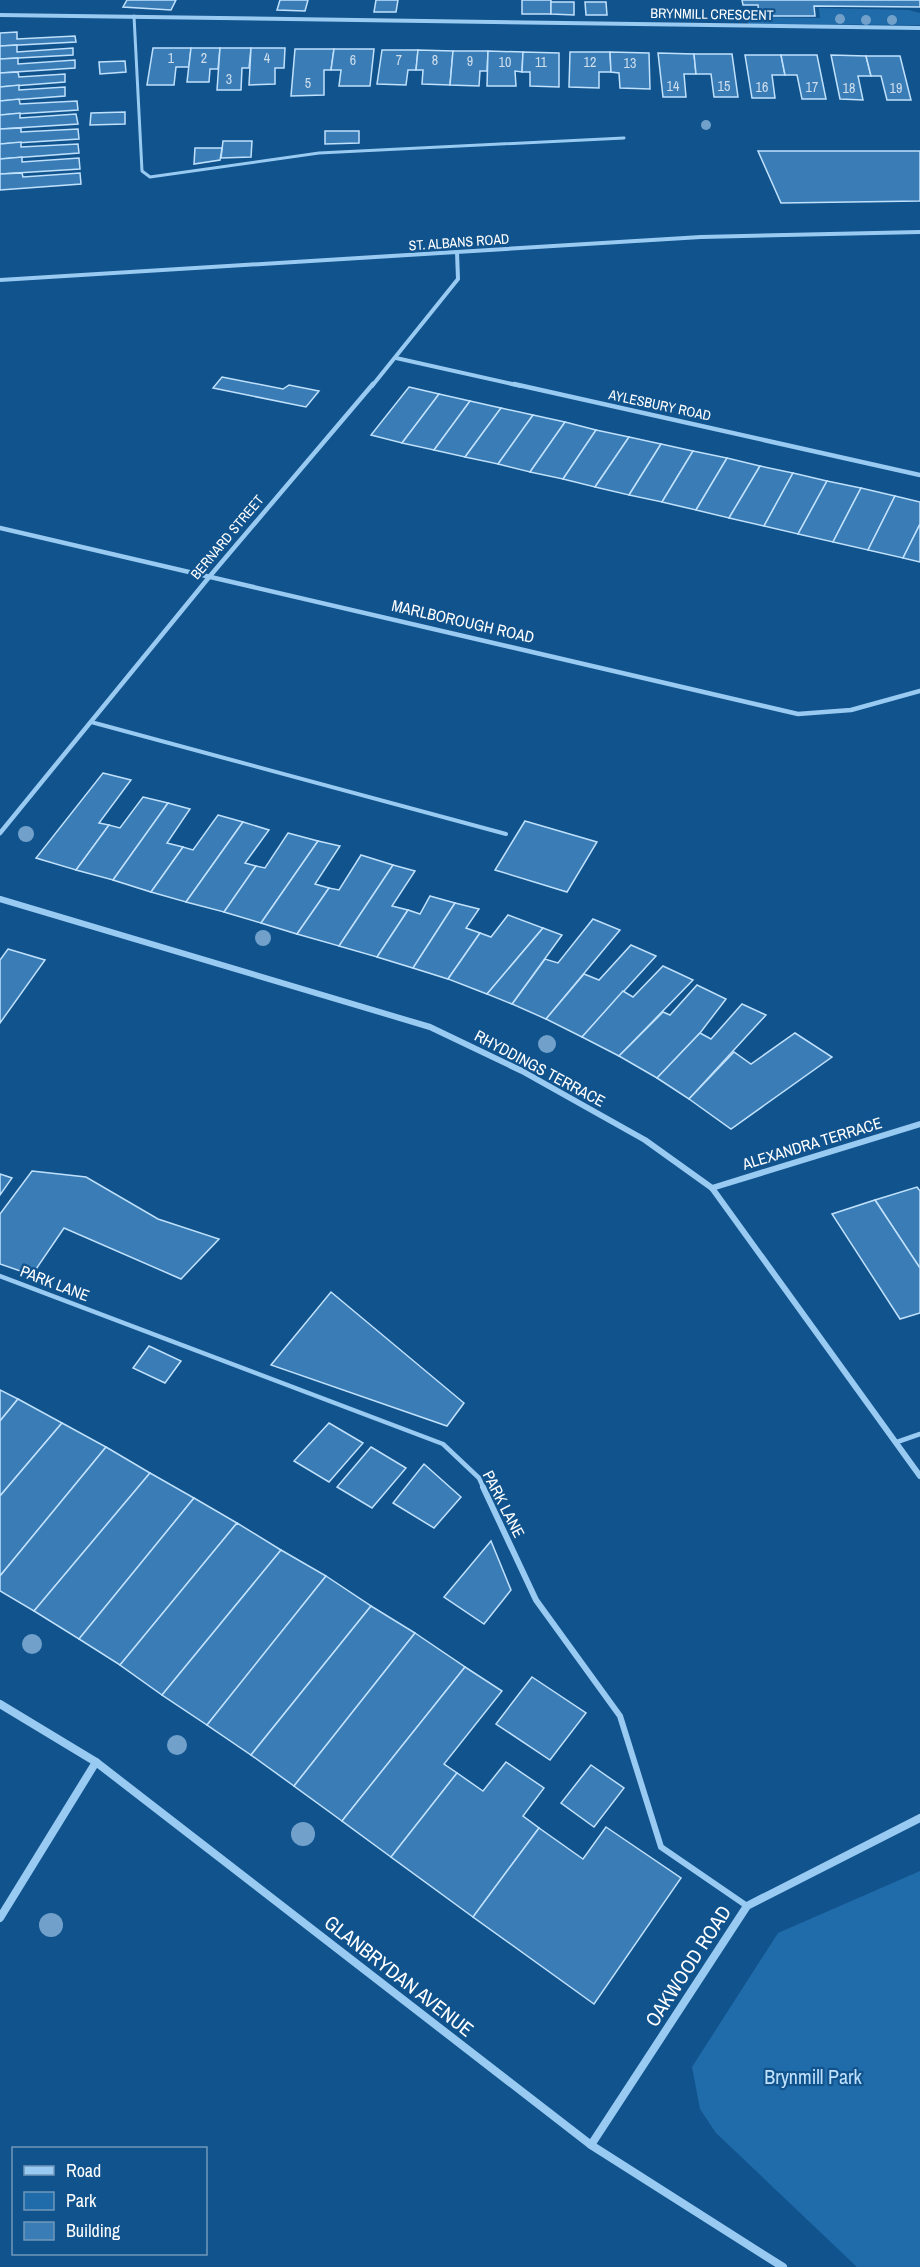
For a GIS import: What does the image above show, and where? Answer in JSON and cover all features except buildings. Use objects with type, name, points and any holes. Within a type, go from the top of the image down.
[{"type":"street","name":"BRYNMILL CRESCENT","points":[[0,15],[920,28]]},
{"type":"street","name":"ST. ALBANS ROAD","points":[[0,280],[701,237],[920,232]]},
{"type":"street","name":"BERNARD STREET","points":[[0,833],[210,576],[396,358],[458,279],[457,252]]},
{"type":"street","name":"AYLESBURY ROAD","points":[[396,358],[920,475]]},
{"type":"street","name":"MARLBOROUGH ROAD","points":[[0,528],[798,714],[851,710],[920,691]]},
{"type":"street","name":"RHYDDINGS TERRACE","points":[[0,899],[430,1027],[522,1071],[645,1140],[712,1188],[920,1476]]},
{"type":"street","name":"ALEXANDRA TERRACE","points":[[712,1188],[920,1124]]},
{"type":"street","name":"GLANBRYDAN AVENUE","points":[[0,1704],[96,1762],[591,2145],[783,2267]]},
{"type":"street","points":[[0,1918],[96,1762]]},
{"type":"street","name":"OAKWOOD ROAD","points":[[591,2145],[747,1906],[920,1818]]},
{"type":"lane","points":[[134,16],[142,171],[150,177],[320,153],[624,138]]},
{"type":"lane","points":[[91,722],[506,834]]},
{"type":"lane","name":"PARK LANE","points":[[0,1276],[443,1444],[479,1478],[536,1600],[620,1716],[661,1847],[747,1906]]},
{"type":"lane","points":[[897,1442],[920,1434]]},
{"type":"green space","points":[[819,8],[909,10],[920,13],[920,25],[748,24],[747,17],[820,18]]},
{"type":"green space","name":"Brynmill Park","points":[[920,1871],[920,2267],[857,2267],[716,2133],[700,2109],[692,2067],[778,1933]]}]
